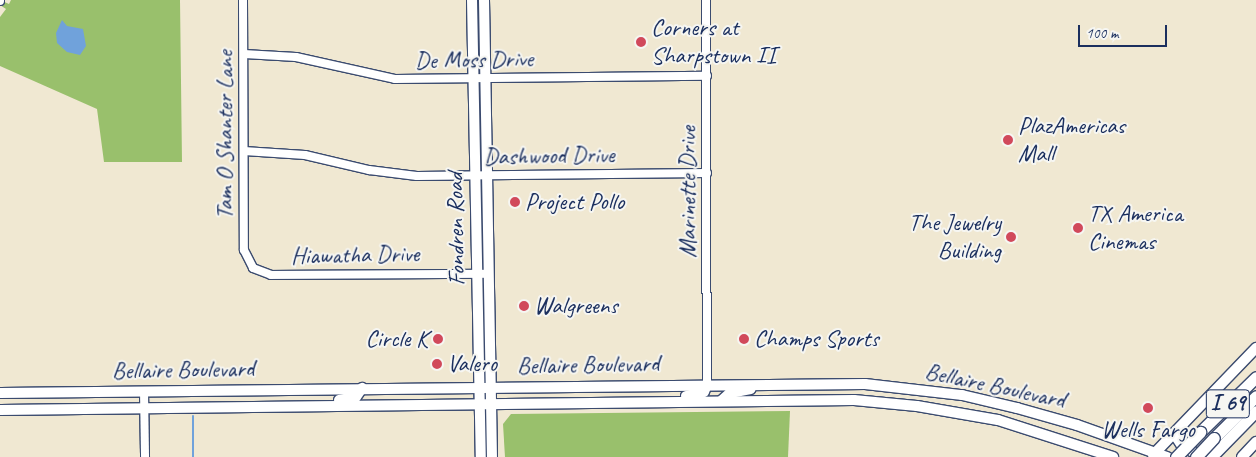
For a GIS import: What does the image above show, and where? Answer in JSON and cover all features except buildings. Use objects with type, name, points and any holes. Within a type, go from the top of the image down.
[{"type":"highway","name":"I 69","points":[[1176,457],[1256,377]]},
{"type":"highway","points":[[1196,457],[1220,440],[1256,396]]},
{"type":"highway","name":"I 69","points":[[1211,457],[1220,440],[1256,411]]},
{"type":"main road","name":"Fondren Road","points":[[472,0],[478,405],[481,457]]},
{"type":"main road","name":"Fondren Road","points":[[484,0],[489,274],[489,405],[492,457]]},
{"type":"main road","points":[[1153,455],[1256,348]]},
{"type":"main road","name":"Bellaire Boulevard","points":[[0,392],[763,383],[865,384],[962,395],[1066,421],[1153,455],[1167,457]]},
{"type":"main road","points":[[721,402],[730,393],[753,389],[763,383]]},
{"type":"main road","points":[[648,402],[663,397],[700,394],[707,390],[707,384]]},
{"type":"main road","points":[[307,407],[322,402],[351,400],[360,394],[362,388]]},
{"type":"main road","points":[[243,389],[244,408]]},
{"type":"main road","name":"Bellaire Boulevard","points":[[0,410],[854,400],[917,406],[1002,421],[1111,457]]},
{"type":"main road","points":[[1178,431],[1177,438],[1182,446],[1203,457]]},
{"type":"main road","points":[[1242,457],[1256,442]]},
{"type":"street","name":"Tam O Shanter Lane","points":[[243,0],[244,250],[253,268]]},
{"type":"street","name":"Marinette Drive","points":[[706,0],[707,384]]},
{"type":"street","name":"De Moss Drive","points":[[244,54],[296,57],[395,79],[706,76]]},
{"type":"street","name":"Dashwood Drive","points":[[244,151],[305,155],[400,175],[487,176],[707,173]]},
{"type":"street","name":"Hiawatha Drive","points":[[253,268],[271,275],[489,274]]},
{"type":"street","points":[[144,391],[145,457]]},
{"type":"green space","points":[[0,0],[9,4],[11,0],[180,0],[182,162],[104,162],[97,109],[0,66],[0,17],[6,9],[0,5]]},
{"type":"green space","points":[[790,411],[788,457],[505,457],[503,424],[511,414]]},
{"type":"water","points":[[62,20],[67,26],[83,29],[86,46],[80,55],[67,52],[57,43],[56,33]]},
{"type":"waterway","points":[[193,416],[193,457]]},
{"type":"place","name":"Corners at Sharpstown II","points":[[641,42]]},
{"type":"place","name":"PlazAmericas Mall","points":[[1008,140]]},
{"type":"place","name":"Project Pollo","points":[[515,202]]},
{"type":"place","name":"TX America Cinemas","points":[[1078,228]]},
{"type":"place","name":"The Jewelry Building","points":[[1011,237]]},
{"type":"place","name":"Walgreens","points":[[524,306]]},
{"type":"place","name":"Circle K","points":[[438,339]]},
{"type":"place","name":"Champs Sports","points":[[744,339]]},
{"type":"place","name":"Valero","points":[[437,364]]},
{"type":"place","name":"Wells Fargo","points":[[1148,408]]}]
